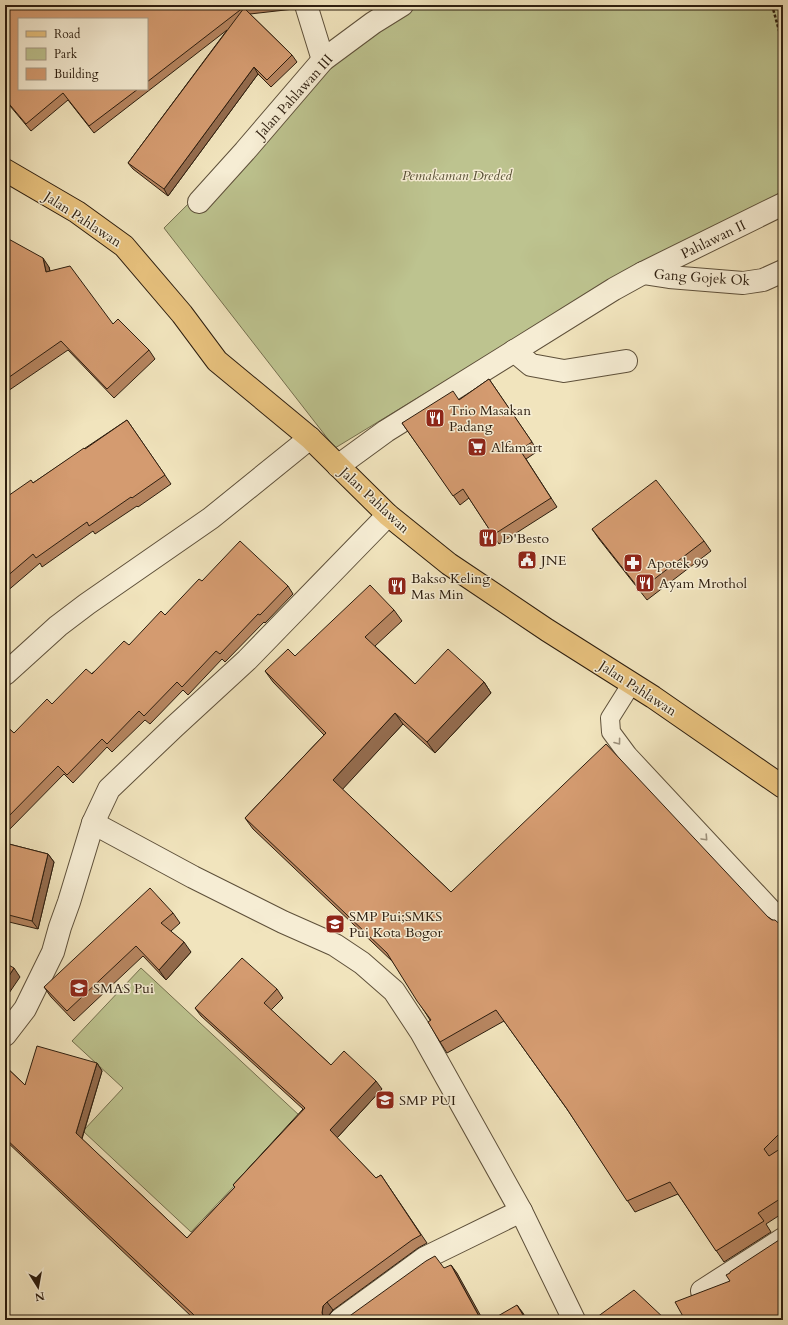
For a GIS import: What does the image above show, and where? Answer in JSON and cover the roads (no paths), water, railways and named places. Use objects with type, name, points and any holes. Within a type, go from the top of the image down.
[{"type":"main road","name":"Jalan Pahlawan","points":[[5,170],[77,212],[124,246],[182,314],[218,361],[310,438],[388,515],[449,564],[547,630],[632,683],[783,787]]},
{"type":"street","points":[[306,5],[323,60]]},
{"type":"street","name":"Jalan Pahlawan III","points":[[199,202],[323,60],[373,23],[402,5]]},
{"type":"street","name":"Pahlawan II","points":[[338,466],[386,431],[614,289],[643,273],[783,204]]},
{"type":"street","name":"Gang Gojek Ok","points":[[643,273],[669,277],[743,283],[763,280],[783,271]]},
{"type":"street","points":[[514,351],[531,365],[564,371],[626,361]]},
{"type":"street","points":[[5,674],[58,626],[81,608],[210,518],[310,438]]},
{"type":"street","points":[[5,1035],[25,1009],[53,952],[93,823],[109,789],[247,660],[388,515]]},
{"type":"street","points":[[93,823],[283,922],[335,945],[362,963],[394,991],[421,1032],[521,1211],[574,1320]]},
{"type":"street","points":[[340,1320],[425,1258],[521,1211]]},
{"type":"street","points":[[702,1291],[783,1239]]},
{"type":"lane","points":[[632,683],[610,718],[611,732],[628,755],[783,921]]},
{"type":"place","name":"Trio Masakan Padang","points":[[435,418]]},
{"type":"place","name":"Alfamart","points":[[477,447]]},
{"type":"place","name":"D'Besto","points":[[488,538]]},
{"type":"place","name":"JNE","points":[[527,560]]},
{"type":"place","name":"Apotek 99","points":[[633,563]]},
{"type":"place","name":"Ayam Mrothol","points":[[645,583]]},
{"type":"place","name":"Bakso Keling Mas Min","points":[[397,586]]},
{"type":"place","name":"SMP Pui;SMKS Pui Kota Bogor","points":[[335,924]]},
{"type":"place","name":"SMAS Pui","points":[[79,988]]},
{"type":"place","name":"SMP PUI","points":[[385,1100]]},
{"type":"park label","name":"Pemakaman Dreded","points":[[457,175]]}]
